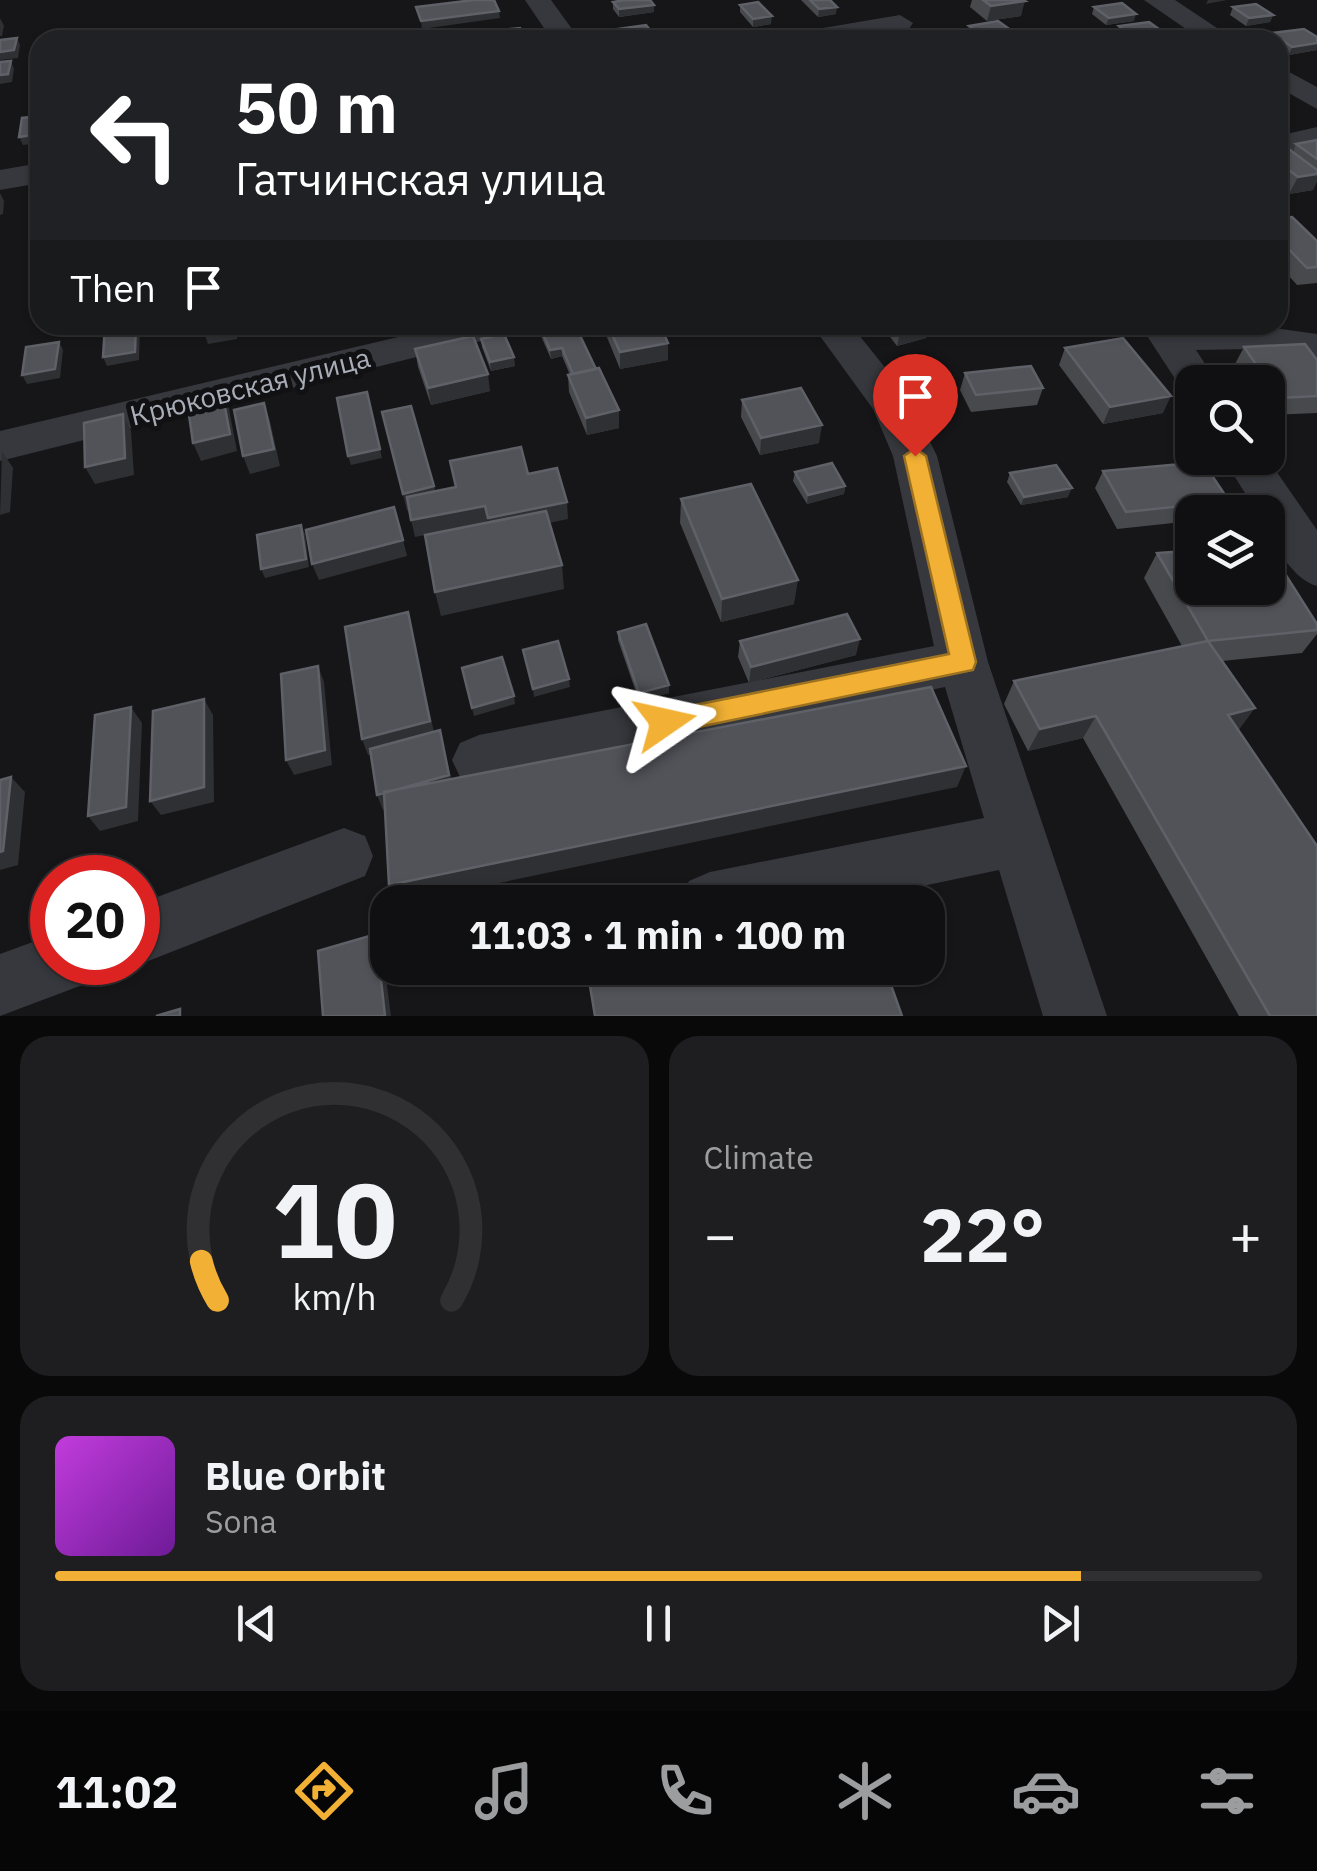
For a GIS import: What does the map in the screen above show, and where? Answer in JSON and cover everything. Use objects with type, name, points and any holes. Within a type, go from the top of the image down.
[{"type":"street","points":[[538,0],[559,30]]},
{"type":"street","points":[[874,0],[909,30]]},
{"type":"street","points":[[1157,0],[1205,30]]},
{"type":"street","points":[[1288,81],[1317,100]]},
{"type":"street","points":[[1288,143],[1317,136]]},
{"type":"street","points":[[0,180],[30,175]]},
{"type":"street","name":"Крюковская улица","points":[[0,446],[459,335]]},
{"type":"street","points":[[839,335],[892,406],[915,456],[964,662],[1075,1016]]},
{"type":"street","points":[[1166,335],[1186,365]]},
{"type":"street","points":[[1221,335],[1317,346]]},
{"type":"street","points":[[1256,475],[1317,568]]},
{"type":"street","points":[[479,760],[964,662]]},
{"type":"street","points":[[792,885],[1019,838]]},
{"type":"street","points":[[160,926],[344,856]]},
{"type":"street","points":[[0,986],[30,975]]},
{"type":"building","points":[[494,0],[499,11],[421,21],[416,7]]},
{"type":"building","points":[[650,0],[654,5],[619,9],[613,2]]},
{"type":"building","points":[[810,0],[830,0],[837,7],[819,9]]},
{"type":"building","points":[[983,0],[1023,0],[1025,1],[991,6]]},
{"type":"building","points":[[758,2],[772,16],[753,19],[740,5]]},
{"type":"building","points":[[1122,3],[1136,14],[1109,18],[1094,7]]},
{"type":"building","points":[[1256,4],[1273,15],[1249,18],[1233,7]]},
{"type":"building","points":[[998,21],[1011,30],[975,30],[969,26]]},
{"type":"building","points":[[1149,22],[1160,30],[1124,30],[1119,26]]},
{"type":"building","points":[[646,25],[650,30],[611,30]]},
{"type":"building","points":[[1304,29],[1317,37],[1317,43],[1292,47],[1288,44],[1288,31]]},
{"type":"building","points":[[17,38],[14,50],[0,52],[0,40]]},
{"type":"building","points":[[11,61],[8,74],[0,75],[0,62]]},
{"type":"building","points":[[30,117],[30,135],[19,137],[22,118]]},
{"type":"building","points":[[1317,140],[1317,159],[1296,144]]},
{"type":"building","points":[[1288,148],[1317,170],[1317,174],[1298,177],[1288,170]]},
{"type":"building","points":[[1288,217],[1317,241],[1317,267],[1307,268],[1288,248]]},
{"type":"building","points":[[104,335],[136,335],[135,352],[103,357]]},
{"type":"building","points":[[504,335],[514,357],[490,362],[481,339]]},
{"type":"building","points":[[543,335],[580,335],[596,369],[573,374],[562,348],[550,350]]},
{"type":"building","points":[[612,335],[664,335],[668,343],[620,352]]},
{"type":"building","points":[[473,336],[488,374],[428,388],[415,349]]},
{"type":"building","points":[[1123,338],[1171,396],[1110,407],[1065,348]]},
{"type":"building","points":[[59,342],[55,369],[22,375],[26,347]]},
{"type":"building","points":[[1305,344],[1317,360],[1317,396],[1285,398],[1285,365],[1256,365],[1244,347]]},
{"type":"building","points":[[1031,366],[1043,388],[976,395],[965,373]]},
{"type":"building","points":[[599,368],[619,410],[586,418],[568,375]]},
{"type":"building","points":[[801,388],[822,425],[761,438],[742,400]]},
{"type":"building","points":[[222,392],[230,434],[193,443],[187,401]]},
{"type":"building","points":[[367,392],[380,449],[348,456],[337,398]]},
{"type":"building","points":[[264,403],[274,449],[243,456],[234,410]]},
{"type":"building","points":[[411,406],[434,486],[403,494],[382,412]]},
{"type":"building","points":[[123,414],[125,458],[85,467],[84,423]]},
{"type":"building","points":[[521,447],[528,474],[557,468],[567,502],[488,518],[485,506],[411,520],[407,497],[456,487],[450,461]]},
{"type":"building","points":[[832,463],[845,486],[808,495],[795,472]]},
{"type":"building","points":[[1056,465],[1072,488],[1024,497],[1010,473]]},
{"type":"building","points":[[1175,465],[1175,475],[1212,475],[1225,495],[1175,495],[1175,507],[1126,512],[1103,471]]},
{"type":"building","points":[[751,484],[798,580],[722,599],[681,499]]},
{"type":"building","points":[[394,507],[403,540],[312,564],[306,530]]},
{"type":"building","points":[[546,511],[562,565],[435,592],[425,535]]},
{"type":"building","points":[[301,525],[306,559],[261,569],[257,535]]},
{"type":"building","points":[[1175,552],[1175,584],[1157,553]]},
{"type":"building","points":[[1285,574],[1317,624],[1317,630],[1208,641],[1187,605],[1285,605]]},
{"type":"building","points":[[408,612],[430,721],[362,739],[345,627]]},
{"type":"building","points":[[847,614],[860,639],[751,667],[740,641]]},
{"type":"building","points":[[646,624],[669,685],[639,693],[618,632]]},
{"type":"building","points":[[558,641],[569,679],[533,689],[523,650]]},
{"type":"building","points":[[1208,641],[1255,708],[1228,715],[1317,846],[1317,1016],[1270,1016],[1096,716],[1040,729],[1014,681]]},
{"type":"building","points":[[502,657],[514,696],[472,708],[462,668]]},
{"type":"building","points":[[318,666],[325,750],[286,760],[281,674]]},
{"type":"building","points":[[931,687],[966,766],[389,885],[384,792]]},
{"type":"building","points":[[204,699],[204,787],[150,801],[153,711]]},
{"type":"building","points":[[131,707],[126,807],[88,816],[95,715]]},
{"type":"building","points":[[440,730],[449,775],[377,795],[370,749]]},
{"type":"building","points":[[11,777],[3,851],[0,852],[0,780]]},
{"type":"building","points":[[370,936],[370,985],[382,985],[385,1016],[323,1016],[318,951]]},
{"type":"building","points":[[590,985],[891,985],[902,1016],[595,1016]]},
{"type":"building","points":[[180,1009],[180,1016],[156,1016]]},
{"type":"route","points":[[665,722],[964,662],[915,456]]}]
